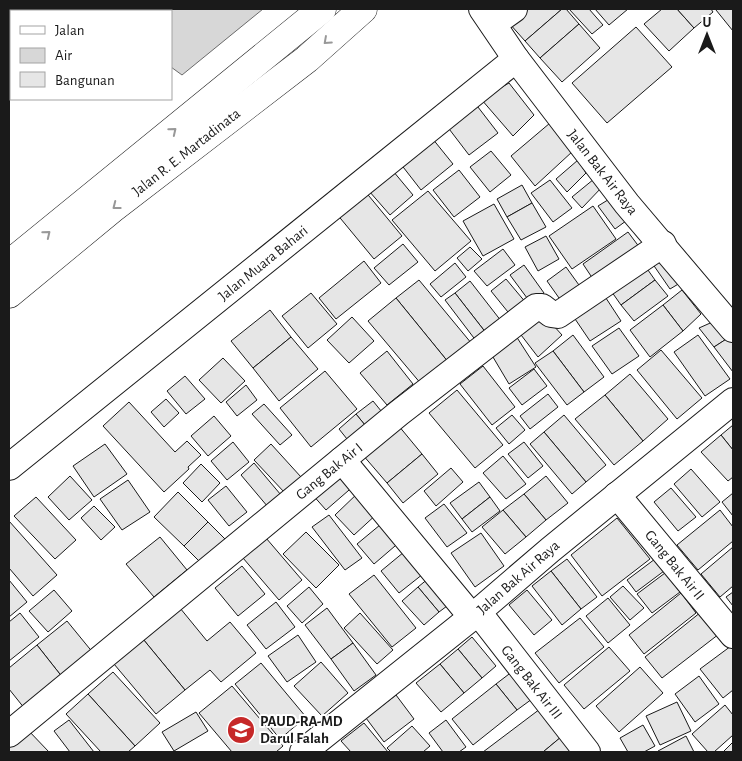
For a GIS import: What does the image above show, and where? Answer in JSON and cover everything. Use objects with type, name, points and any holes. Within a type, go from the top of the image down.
[{"type":"highway","name":"Jalan R. E. Martadinata","points":[[9,264],[322,9]]},
{"type":"highway","name":"Jalan R. E. Martadinata","points":[[9,294],[112,209],[307,59],[363,9]]},
{"type":"street","name":"Jalan Bak Air Raya","points":[[496,14],[516,59],[627,204],[663,244],[733,329]]},
{"type":"street","name":"Jalan Muara Bahari","points":[[9,467],[516,59]]},
{"type":"street","name":"Gang Bak Air I","points":[[9,734],[399,413],[536,308],[542,307],[551,314],[558,315],[663,244]]},
{"type":"street","name":"Jalan Bak Air Raya","points":[[318,748],[550,550],[733,400]]},
{"type":"street","name":"Gang Bak Air III","points":[[342,460],[475,614],[587,752]]},
{"type":"street","name":"Gang Bak Air II","points":[[617,495],[733,635]]},
{"type":"water","points":[[263,9],[182,75],[172,68],[172,10],[147,10]]},
{"type":"building","points":[[525,9],[562,9],[525,41],[509,23]]},
{"type":"building","points":[[562,9],[566,9],[579,24],[540,58],[525,41]]},
{"type":"building","points":[[569,9],[589,9],[603,25],[592,34]]},
{"type":"building","points":[[595,9],[628,9],[609,25]]},
{"type":"building","points":[[662,9],[677,9],[694,28],[669,51],[644,24]]},
{"type":"building","points":[[677,9],[711,9],[713,12],[694,28]]},
{"type":"building","points":[[733,9],[733,31],[716,10]]},
{"type":"building","points":[[579,24],[600,48],[562,82],[540,58]]},
{"type":"building","points":[[636,27],[672,67],[607,123],[572,83]]},
{"type":"building","points":[[509,83],[534,115],[513,136],[481,99]]},
{"type":"building","points":[[471,98],[498,133],[469,155],[443,121]]},
{"type":"building","points":[[550,123],[573,151],[535,186],[511,156]]},
{"type":"building","points":[[432,138],[453,164],[421,190],[400,163]]},
{"type":"building","points":[[491,151],[511,175],[490,192],[470,167]]},
{"type":"building","points":[[578,160],[586,173],[567,192],[556,179]]},
{"type":"building","points":[[459,170],[480,197],[454,217],[433,190]]},
{"type":"building","points":[[393,171],[413,195],[390,215],[369,191]]},
{"type":"building","points":[[594,179],[603,186],[582,208],[572,197]]},
{"type":"building","points":[[550,180],[572,208],[553,222],[531,193]]},
{"type":"building","points":[[522,185],[532,203],[507,217],[497,199]]},
{"type":"building","points":[[364,190],[402,236],[374,259],[336,213]]},
{"type":"building","points":[[428,191],[471,241],[435,271],[392,220]]},
{"type":"building","points":[[611,198],[630,218],[615,229],[598,206]]},
{"type":"building","points":[[532,203],[546,227],[521,240],[507,217]]},
{"type":"building","points":[[494,204],[514,239],[483,256],[463,221]]},
{"type":"building","points":[[593,206],[616,239],[572,269],[549,236]]},
{"type":"building","points":[[628,232],[643,252],[597,285],[583,264]]},
{"type":"building","points":[[546,236],[559,259],[538,271],[525,247]]},
{"type":"building","points":[[403,244],[418,262],[389,285],[374,268]]},
{"type":"building","points":[[470,247],[482,259],[468,271],[457,258]]},
{"type":"building","points":[[503,249],[515,265],[487,286],[474,271]]},
{"type":"building","points":[[660,256],[680,283],[670,289],[650,260]]},
{"type":"building","points":[[364,261],[381,283],[336,319],[319,298]]},
{"type":"building","points":[[455,263],[466,277],[441,297],[430,284]]},
{"type":"building","points":[[643,263],[655,280],[621,305],[609,288]]},
{"type":"building","points":[[524,265],[544,293],[530,302],[510,275]]},
{"type":"building","points":[[566,267],[584,292],[564,305],[547,281]]},
{"type":"building","points":[[506,279],[527,304],[512,317],[491,291]]},
{"type":"building","points":[[419,280],[472,344],[449,363],[396,298]]},
{"type":"building","points":[[655,280],[668,296],[634,321],[621,305]]},
{"type":"building","points":[[470,281],[505,326],[490,338],[455,293]]},
{"type":"building","points":[[682,290],[701,314],[683,331],[663,305]]},
{"type":"building","points":[[602,292],[621,321],[590,341],[571,313]]},
{"type":"building","points":[[311,293],[337,324],[308,348],[282,316]]},
{"type":"building","points":[[455,293],[490,338],[480,346],[445,300]]},
{"type":"building","points":[[396,298],[449,363],[422,385],[368,321]]},
{"type":"building","points":[[663,305],[683,331],[650,357],[630,330]]},
{"type":"building","points":[[270,310],[291,337],[253,368],[231,341]]},
{"type":"building","points":[[543,314],[562,335],[538,357],[518,331]]},
{"type":"building","points":[[352,317],[374,341],[349,363],[327,340]]},
{"type":"building","points":[[717,320],[731,336],[714,347],[699,328]]},
{"type":"building","points":[[619,328],[639,356],[612,374],[592,346]]},
{"type":"building","points":[[573,335],[604,377],[584,392],[553,351]]},
{"type":"building","points":[[698,335],[730,379],[705,396],[674,352]]},
{"type":"building","points":[[516,336],[536,367],[509,384],[490,352]]},
{"type":"building","points":[[731,336],[733,340],[733,372],[714,347]]},
{"type":"building","points":[[291,337],[318,369],[279,401],[253,368]]},
{"type":"building","points":[[661,350],[702,398],[677,419],[637,370]]},
{"type":"building","points":[[387,351],[413,384],[387,405],[360,373]]},
{"type":"building","points":[[553,351],[584,392],[567,405],[535,363]]},
{"type":"building","points":[[223,358],[245,381],[221,403],[199,380]]},
{"type":"building","points":[[483,366],[515,407],[492,425],[460,384]]},
{"type":"building","points":[[534,369],[547,386],[522,405],[509,388]]},
{"type":"building","points":[[325,371],[357,409],[311,447],[280,408]]},
{"type":"building","points":[[630,374],[668,419],[643,441],[605,395]]},
{"type":"building","points":[[185,376],[205,399],[186,414],[167,391]]},
{"type":"building","points":[[246,385],[257,400],[237,416],[226,402]]},
{"type":"building","points":[[457,390],[503,445],[475,468],[429,413]]},
{"type":"building","points":[[548,394],[558,407],[530,429],[520,416]]},
{"type":"building","points":[[605,395],[643,441],[614,465],[575,419]]},
{"type":"building","points":[[166,399],[179,413],[164,427],[151,412]]},
{"type":"building","points":[[373,401],[386,417],[369,430],[356,414]]},
{"type":"building","points":[[129,402],[175,452],[187,441],[201,455],[164,492],[103,426]]},
{"type":"building","points":[[264,404],[292,435],[280,445],[252,414]]},
{"type":"building","points":[[356,414],[369,430],[351,444],[339,429]]},
{"type":"building","points":[[512,415],[525,430],[509,444],[496,428]]},
{"type":"building","points":[[564,415],[606,465],[586,482],[544,432]]},
{"type":"building","points":[[214,416],[231,436],[208,456],[191,436]]},
{"type":"building","points":[[398,425],[422,454],[387,483],[362,454]]},
{"type":"building","points":[[733,425],[733,450],[721,435]]},
{"type":"building","points":[[544,432],[586,482],[572,494],[530,444]]},
{"type":"building","points":[[721,435],[733,450],[733,477],[728,481],[701,452]]},
{"type":"building","points":[[233,442],[249,462],[227,480],[211,461]]},
{"type":"building","points":[[524,442],[543,466],[528,478],[508,454]]},
{"type":"building","points":[[105,444],[127,474],[94,497],[73,466]]},
{"type":"building","points":[[271,444],[301,477],[285,493],[254,460]]},
{"type":"building","points":[[422,454],[438,474],[403,503],[387,483]]},
{"type":"building","points":[[503,456],[526,484],[506,499],[483,473]]},
{"type":"building","points":[[254,463],[281,495],[268,507],[241,475]]},
{"type":"building","points":[[201,464],[220,483],[202,502],[183,483]]},
{"type":"building","points":[[341,467],[356,484],[326,510],[311,493]]},
{"type":"building","points":[[451,468],[463,482],[436,506],[424,491]]},
{"type":"building","points":[[691,469],[720,502],[702,517],[674,484]]},
{"type":"building","points":[[70,476],[92,500],[69,520],[48,497]]},
{"type":"building","points":[[546,476],[568,503],[546,520],[524,494]]},
{"type":"building","points":[[128,480],[150,512],[122,530],[100,499]]},
{"type":"building","points":[[479,482],[490,497],[462,519],[450,503]]},
{"type":"building","points":[[226,486],[247,512],[229,526],[208,500]]},
{"type":"building","points":[[671,488],[696,517],[678,531],[654,502]]},
{"type":"building","points":[[360,491],[379,512],[354,535],[335,515]]},
{"type":"building","points":[[178,492],[208,522],[184,546],[154,517]]},
{"type":"building","points":[[733,493],[733,516],[722,502]]},
{"type":"building","points":[[524,494],[546,520],[526,537],[503,510]]},
{"type":"building","points":[[36,497],[76,540],[55,559],[14,516]]},
{"type":"building","points":[[490,497],[500,511],[472,532],[462,519]]},
{"type":"building","points":[[444,504],[467,533],[447,547],[425,518]]},
{"type":"building","points":[[94,506],[115,527],[101,540],[81,518]]},
{"type":"building","points":[[503,510],[526,537],[505,554],[482,527]]},
{"type":"building","points":[[720,510],[733,527],[733,541],[698,570],[677,545]]},
{"type":"building","points":[[329,515],[362,558],[345,570],[312,527]]},
{"type":"building","points":[[617,518],[650,559],[602,596],[571,555]]},
{"type":"building","points":[[386,520],[402,540],[374,564],[357,544]]},
{"type":"building","points":[[9,521],[57,575],[33,596],[9,568]]},
{"type":"building","points":[[208,522],[227,541],[203,565],[184,546]]},
{"type":"building","points":[[306,532],[339,565],[316,588],[283,554]]},
{"type":"building","points":[[481,533],[504,566],[475,587],[451,553]]},
{"type":"building","points":[[160,537],[187,570],[154,597],[126,564]]},
{"type":"building","points":[[266,538],[302,580],[279,600],[243,558]]},
{"type":"building","points":[[733,547],[733,586],[720,597],[701,574]]},
{"type":"building","points":[[404,552],[423,574],[399,593],[381,571]]},
{"type":"building","points":[[567,559],[597,597],[581,609],[551,571]]},
{"type":"building","points":[[655,559],[664,571],[636,592],[627,580]]},
{"type":"building","points":[[242,566],[265,594],[238,616],[215,588]]},
{"type":"building","points":[[551,571],[581,609],[562,625],[532,586]]},
{"type":"building","points":[[665,573],[680,592],[652,613],[637,594]]},
{"type":"building","points":[[374,575],[416,628],[392,647],[349,594]]},
{"type":"building","points":[[429,578],[451,603],[439,612],[418,587]]},
{"type":"building","points":[[9,580],[27,602],[9,617]]},
{"type":"building","points":[[623,586],[644,608],[630,620],[610,597]]},
{"type":"building","points":[[309,587],[323,604],[302,623],[287,606]]},
{"type":"building","points":[[418,587],[439,612],[424,625],[402,601]]},
{"type":"building","points":[[54,590],[72,611],[48,632],[29,611]]},
{"type":"building","points":[[527,590],[552,620],[534,635],[509,605]]},
{"type":"building","points":[[733,592],[733,606],[726,597]]},
{"type":"building","points":[[681,593],[696,613],[644,654],[629,635]]},
{"type":"building","points":[[608,598],[630,625],[608,643],[586,616]]},
{"type":"building","points":[[276,602],[295,627],[266,649],[247,625]]},
{"type":"building","points":[[180,608],[207,641],[230,622],[256,653],[221,682],[210,670],[185,690],[143,639]]},
{"type":"building","points":[[327,608],[353,643],[331,659],[305,625]]},
{"type":"building","points":[[701,612],[719,634],[662,678],[645,657]]},
{"type":"building","points":[[20,613],[39,637],[9,661],[9,622]]},
{"type":"building","points":[[360,613],[393,650],[377,664],[344,628]]},
{"type":"building","points":[[580,618],[604,647],[559,683],[535,653]]},
{"type":"building","points":[[67,621],[94,654],[63,678],[37,645]]},
{"type":"building","points":[[298,635],[316,662],[287,682],[268,656]]},
{"type":"building","points":[[472,637],[496,666],[482,678],[458,649]]},
{"type":"building","points":[[143,639],[185,690],[156,714],[114,664]]},
{"type":"building","points":[[353,643],[376,675],[354,691],[331,659]]},
{"type":"building","points":[[37,645],[63,678],[25,709],[9,689],[9,668]]},
{"type":"building","points":[[731,646],[733,649],[733,690],[723,698],[700,669]]},
{"type":"building","points":[[609,647],[630,671],[584,709],[564,685]]},
{"type":"building","points":[[458,649],[482,678],[464,693],[440,664]]},
{"type":"building","points":[[321,662],[348,693],[322,716],[294,686]]},
{"type":"building","points":[[261,663],[306,717],[280,739],[235,684]]},
{"type":"building","points":[[440,664],[464,693],[441,712],[416,683]]},
{"type":"building","points":[[640,667],[663,693],[619,732],[596,706]]},
{"type":"building","points":[[513,671],[532,699],[517,710],[496,684]]},
{"type":"building","points":[[113,672],[160,723],[135,746],[88,694]]},
{"type":"building","points":[[699,676],[719,704],[695,722],[675,694]]},
{"type":"building","points":[[496,684],[517,710],[473,745],[452,719]]},
{"type":"building","name":"PAUD-RA-MD Darul Falah","points":[[232,686],[283,746],[276,752],[232,752],[199,713]]},
{"type":"building","points":[[88,694],[135,746],[128,752],[101,752],[66,714]]},
{"type":"building","points":[[396,695],[414,719],[384,742],[366,718]]},
{"type":"building","points":[[677,702],[691,731],[660,745],[646,716]]},
{"type":"building","points":[[725,705],[733,715],[733,735],[714,752],[708,752],[692,734]]},
{"type":"building","points":[[540,709],[561,737],[543,752],[483,752]]},
{"type":"building","points":[[196,712],[208,731],[174,751],[162,732]]},
{"type":"building","points":[[69,720],[94,752],[70,752],[54,731]]},
{"type":"building","points":[[446,720],[466,747],[459,752],[443,752],[429,733]]},
{"type":"building","points":[[364,723],[388,752],[351,752],[341,741]]},
{"type":"building","points":[[643,725],[655,746],[644,752],[628,752],[620,738]]},
{"type":"building","points":[[412,726],[430,746],[423,752],[391,752],[387,748]]},
{"type":"building","points":[[27,729],[49,752],[9,752],[9,745]]},
{"type":"building","points":[[686,736],[694,752],[658,751]]},
{"type":"building","points":[[561,737],[573,752],[543,752]]},
{"type":"building","points":[[733,742],[733,752],[723,752]]},
{"type":"place","name":"PAUD-RA-MD Darul Falah","points":[[241,730]]}]
